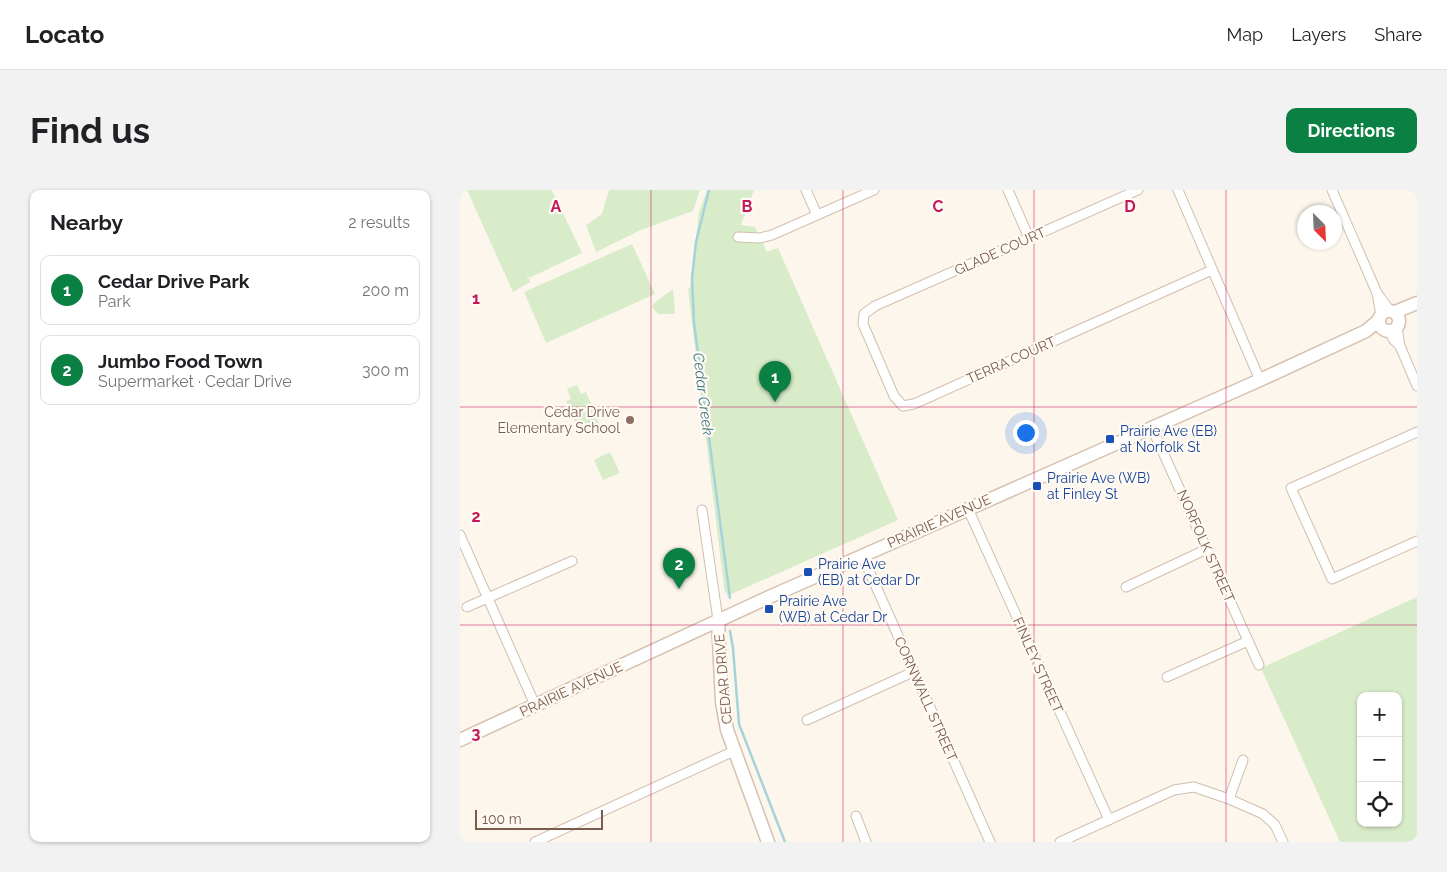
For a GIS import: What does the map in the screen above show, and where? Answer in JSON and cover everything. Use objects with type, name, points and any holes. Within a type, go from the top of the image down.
[{"type":"main road","name":"PRAIRIE AVENUE","points":[[1389,321],[1417,303]]},
{"type":"main road","name":"PRAIRIE AVENUE","points":[[460,740],[718,620],[1260,380],[1366,331],[1417,311]]},
{"type":"main road","name":"CEDAR DRIVE","points":[[718,620],[722,702],[727,730],[768,842]]},
{"type":"street","points":[[806,190],[817,215]]},
{"type":"street","points":[[738,236],[765,237],[874,190]]},
{"type":"street","points":[[1008,190],[1029,238]]},
{"type":"street","name":"GLADE COURT","points":[[864,314],[875,306],[1138,190]]},
{"type":"street","points":[[1178,190],[1260,380]]},
{"type":"street","points":[[1332,190],[1417,386]]},
{"type":"street","name":"TERRA COURT","points":[[864,314],[863,324],[894,396],[903,406],[914,404],[1212,270]]},
{"type":"street","name":"NORFOLK STREET","points":[[1152,428],[1259,665]]},
{"type":"street","points":[[1417,432],[1292,488],[1332,579],[1417,541]]},
{"type":"street","name":"FINLEY STREET","points":[[968,509],[1109,820]]},
{"type":"street","name":"CEDAR DRIVE","points":[[702,510],[718,620]]},
{"type":"street","points":[[460,535],[535,705]]},
{"type":"street","points":[[1126,587],[1207,549]]},
{"type":"street","name":"CORNWALL STREET","points":[[862,556],[990,842]]},
{"type":"street","points":[[467,607],[572,561]]},
{"type":"street","points":[[1167,677],[1248,641]]},
{"type":"street","points":[[807,720],[913,672]]},
{"type":"street","points":[[535,842],[734,751]]},
{"type":"street","points":[[1229,799],[1243,760]]},
{"type":"street","points":[[1060,842],[1184,787],[1194,787],[1229,799],[1263,814],[1275,825],[1283,842]]},
{"type":"street","points":[[856,816],[866,842]]},
{"type":"green space","points":[[467,190],[552,190],[582,253],[529,278],[524,268],[530,282],[513,292]]},
{"type":"green space","points":[[609,190],[700,190],[693,211],[641,230],[596,252],[586,225],[602,214]]},
{"type":"green space","points":[[707,190],[754,190],[741,225],[755,227],[767,252],[778,248],[898,520],[727,596],[722,571],[688,289],[690,288],[699,212]]},
{"type":"green space","points":[[632,244],[655,294],[546,343],[524,292]]},
{"type":"green space","points":[[673,289],[675,314],[658,314],[652,307],[653,304]]},
{"type":"green space","points":[[577,385],[581,394],[586,392],[600,426],[580,434],[566,401],[571,399],[567,389]]},
{"type":"green space","points":[[610,452],[620,473],[603,480],[594,460]]},
{"type":"green space","points":[[1417,597],[1417,842],[1340,842],[1261,668]]},
{"type":"waterway","name":"Cedar Creek","points":[[709,190],[696,242],[692,278],[694,323],[730,598]]},
{"type":"waterway","name":"Cedar Creek","points":[[730,631],[739,724],[785,842]]},
{"type":"place","name":"Cedar Drive Park","points":[[775,402]]},
{"type":"place","name":"Cedar Drive Elementary School","points":[[630,420]]},
{"type":"place","name":"Prairie Ave (EB) at Norfolk St","points":[[1110,439]]},
{"type":"place","name":"Prairie Ave (WB) at Finley St","points":[[1037,486]]},
{"type":"place","name":"Prairie Ave (EB) at Cedar Dr","points":[[808,572]]},
{"type":"place","name":"Jumbo Food Town","points":[[679,589]]},
{"type":"place","name":"Prairie Ave (WB) at Cedar Dr","points":[[769,609]]}]
